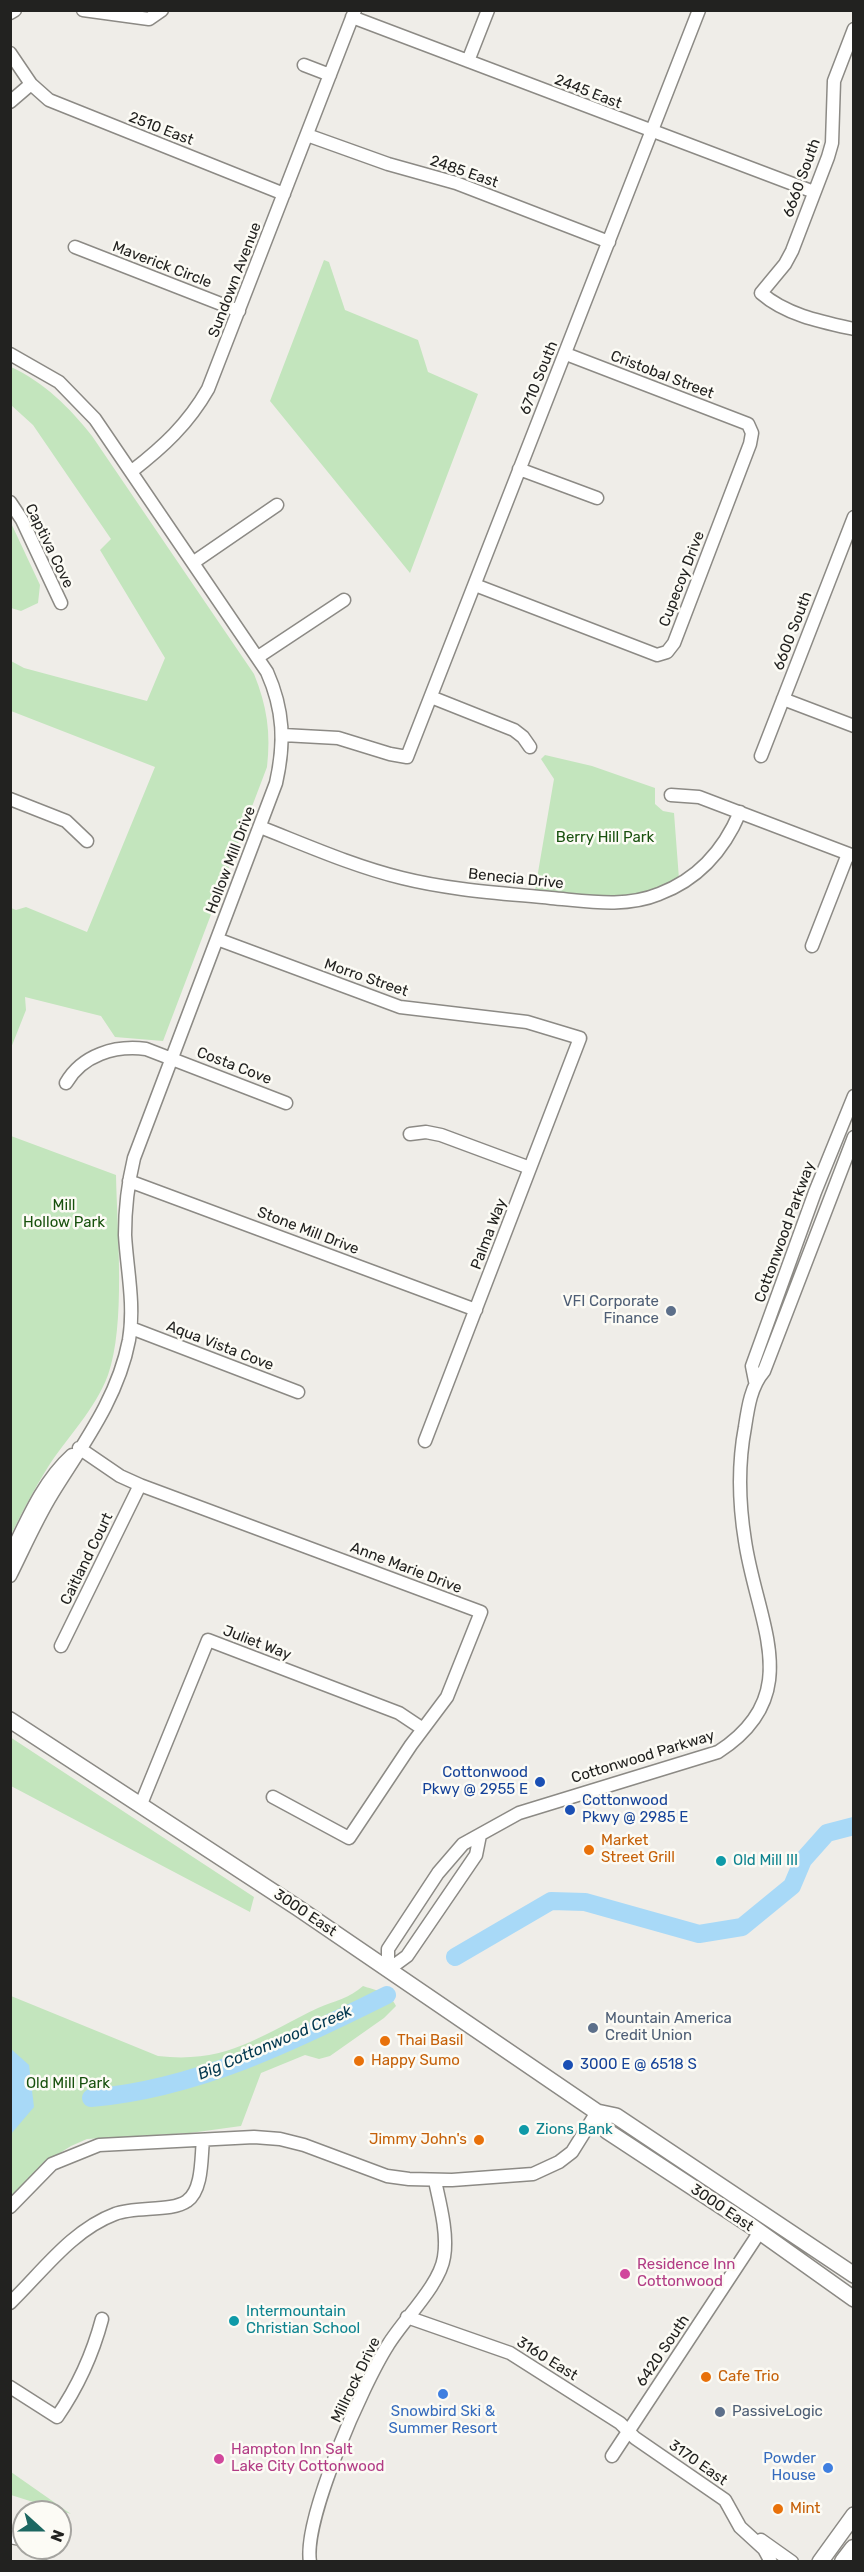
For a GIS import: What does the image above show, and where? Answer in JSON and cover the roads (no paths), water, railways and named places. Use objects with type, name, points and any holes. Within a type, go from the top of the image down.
[{"type":"highway","points":[[844,2562],[854,2548]]},
{"type":"main road","name":"3000 East","points":[[10,1720],[141,1804],[597,2112],[616,2116],[854,2275]]},
{"type":"main road","name":"3000 East","points":[[597,2112],[607,2131],[854,2299]]},
{"type":"main road","points":[[820,2562],[854,2515]]},
{"type":"street","points":[[10,13],[15,10]]},
{"type":"street","points":[[83,10],[149,19],[162,10]]},
{"type":"street","points":[[468,61],[488,10]]},
{"type":"street","name":"6710 South","points":[[283,735],[338,738],[407,757],[699,10]]},
{"type":"street","name":"2445 East","points":[[354,14],[651,132],[814,192]]},
{"type":"street","name":"Sundown Avenue","points":[[132,471],[173,438],[198,407],[216,370],[354,14]]},
{"type":"street","name":"6660 South","points":[[854,29],[834,81],[832,143],[785,264],[761,293],[782,307],[815,320],[854,329]]},
{"type":"street","name":"2510 East","points":[[10,53],[39,93],[61,106],[284,194]]},
{"type":"street","points":[[304,65],[330,75]]},
{"type":"street","points":[[10,102],[32,84]]},
{"type":"street","name":"2485 East","points":[[307,135],[388,164],[456,183],[609,242]]},
{"type":"street","name":"Maverick Circle","points":[[75,248],[239,311]]},
{"type":"street","name":"Hollow Mill Drive","points":[[10,354],[39,368],[78,399],[95,419],[258,657],[274,687],[283,735],[276,783],[143,1131],[129,1181],[125,1234],[132,1298],[131,1328],[125,1359],[114,1389],[96,1425],[79,1448],[44,1508],[10,1576]]},
{"type":"street","name":"Cristobal Street","points":[[566,354],[747,424]]},
{"type":"street","name":"Cupecoy Drive","points":[[475,585],[657,655],[667,652],[674,643],[750,444],[752,433],[747,424]]},
{"type":"street","points":[[519,469],[597,498]]},
{"type":"street","name":"Captiva Cove","points":[[10,502],[22,520],[61,603]]},
{"type":"street","points":[[194,562],[277,505]]},
{"type":"street","name":"6600 South","points":[[761,756],[854,517]]},
{"type":"street","points":[[258,657],[344,600]]},
{"type":"street","points":[[431,697],[514,730],[530,747]]},
{"type":"street","points":[[783,699],[854,726]]},
{"type":"street","points":[[671,795],[699,797],[851,855],[812,946]]},
{"type":"street","points":[[10,799],[66,821],[87,841]]},
{"type":"street","name":"Benecia Drive","points":[[260,827],[381,872],[424,883],[470,890],[619,903],[658,895],[698,873],[726,840],[740,812]]},
{"type":"street","name":"Morro Street","points":[[217,939],[400,1007],[527,1022],[580,1038]]},
{"type":"street","name":"Palma Way","points":[[425,1441],[580,1038]]},
{"type":"street","name":"Costa Cove","points":[[66,1083],[82,1062],[115,1048],[146,1049],[286,1103]]},
{"type":"street","name":"Cottonwood Parkway","points":[[388,1970],[388,1949],[438,1873],[463,1844],[519,1813],[718,1752],[737,1740],[752,1725],[765,1697],[771,1665],[745,1541],[741,1506],[742,1441],[755,1381],[752,1366],[803,1223],[854,1096]]},
{"type":"street","points":[[410,1134],[426,1132],[441,1135],[530,1168]]},
{"type":"street","name":"Cottonwood Parkway","points":[[755,1381],[764,1371],[854,1137]]},
{"type":"street","name":"Stone Mill Drive","points":[[129,1181],[476,1310]]},
{"type":"street","name":"Aqua Vista Cove","points":[[131,1328],[298,1392]]},
{"type":"street","name":"Hollow Mill Drive","points":[[10,1555],[38,1499],[59,1466],[79,1448]]},
{"type":"street","name":"Anne Marie Drive","points":[[79,1448],[120,1476],[140,1485],[481,1611],[447,1697],[423,1728],[349,1838],[273,1797]]},
{"type":"street","name":"Caitland Court","points":[[61,1646],[140,1485]]},
{"type":"street","name":"Juliet Way","points":[[141,1804],[208,1640],[399,1713],[423,1728]]},
{"type":"street","points":[[388,1970],[407,1956],[476,1855],[480,1836]]},
{"type":"street","points":[[10,2207],[52,2164],[76,2152],[99,2145],[254,2137],[280,2139],[304,2145],[387,2176],[435,2181],[533,2174],[559,2162],[572,2152],[597,2112]]},
{"type":"street","points":[[10,2303],[74,2239],[93,2225],[134,2208],[178,2205],[187,2201],[198,2184],[203,2140]]},
{"type":"street","name":"Millrock Drive","points":[[310,2562],[308,2550],[312,2526],[349,2425],[387,2346],[434,2280],[444,2257],[435,2181]]},
{"type":"street","name":"6420 South","points":[[612,2456],[759,2233]]},
{"type":"street","name":"3160 East","points":[[408,2317],[510,2353],[620,2423],[628,2431]]},
{"type":"street","points":[[10,2387],[57,2417],[69,2400],[88,2359],[102,2319]]},
{"type":"street","name":"3170 East","points":[[628,2431],[725,2500],[740,2528],[764,2549],[771,2562]]},
{"type":"street","name":"3170 East","points":[[740,2528],[792,2562]]},
{"type":"water","points":[[11,2049],[29,2065],[34,2107],[11,2134]]},
{"type":"waterway","name":"Big Cottonwood Creek","points":[[455,1957],[551,1901],[585,1902],[699,1934],[742,1927],[792,1886],[803,1860],[827,1833],[854,1826]]},
{"type":"waterway","name":"Big Cottonwood Creek","points":[[91,2098],[130,2093],[206,2074],[280,2046],[387,1995]]},
{"type":"place","name":"VFI Corporate Finance","points":[[671,1311]]},
{"type":"place","name":"Cottonwood Pkwy @ 2955 E","points":[[540,1782]]},
{"type":"place","name":"Cottonwood Pkwy @ 2985 E","points":[[570,1810]]},
{"type":"place","name":"Market Street Grill","points":[[589,1850]]},
{"type":"place","name":"Old Mill III","points":[[721,1861]]},
{"type":"place","name":"Mountain America Credit Union","points":[[593,2028]]},
{"type":"place","name":"Thai Basil","points":[[385,2041]]},
{"type":"place","name":"Happy Sumo","points":[[359,2061]]},
{"type":"place","name":"3000 E @ 6518 S","points":[[568,2065]]},
{"type":"place","name":"Zions Bank","points":[[524,2130]]},
{"type":"place","name":"Jimmy John's","points":[[479,2140]]},
{"type":"place","name":"Residence Inn Cottonwood","points":[[625,2274]]},
{"type":"place","name":"Intermountain Christian School","points":[[234,2321]]},
{"type":"place","name":"Cafe Trio","points":[[706,2377]]},
{"type":"place","name":"Snowbird Ski & Summer Resort","points":[[443,2394]]},
{"type":"place","name":"PassiveLogic","points":[[720,2412]]},
{"type":"place","name":"Hampton Inn Salt Lake City Cottonwood","points":[[219,2459]]},
{"type":"place","name":"Powder House","points":[[828,2468]]},
{"type":"place","name":"Mint","points":[[778,2509]]},
{"type":"park label","name":"Berry Hill Park","points":[[605,838]]},
{"type":"park label","name":"Mill Hollow Park","points":[[64,1214]]},
{"type":"park label","name":"Old Mill Park","points":[[68,2084]]}]
